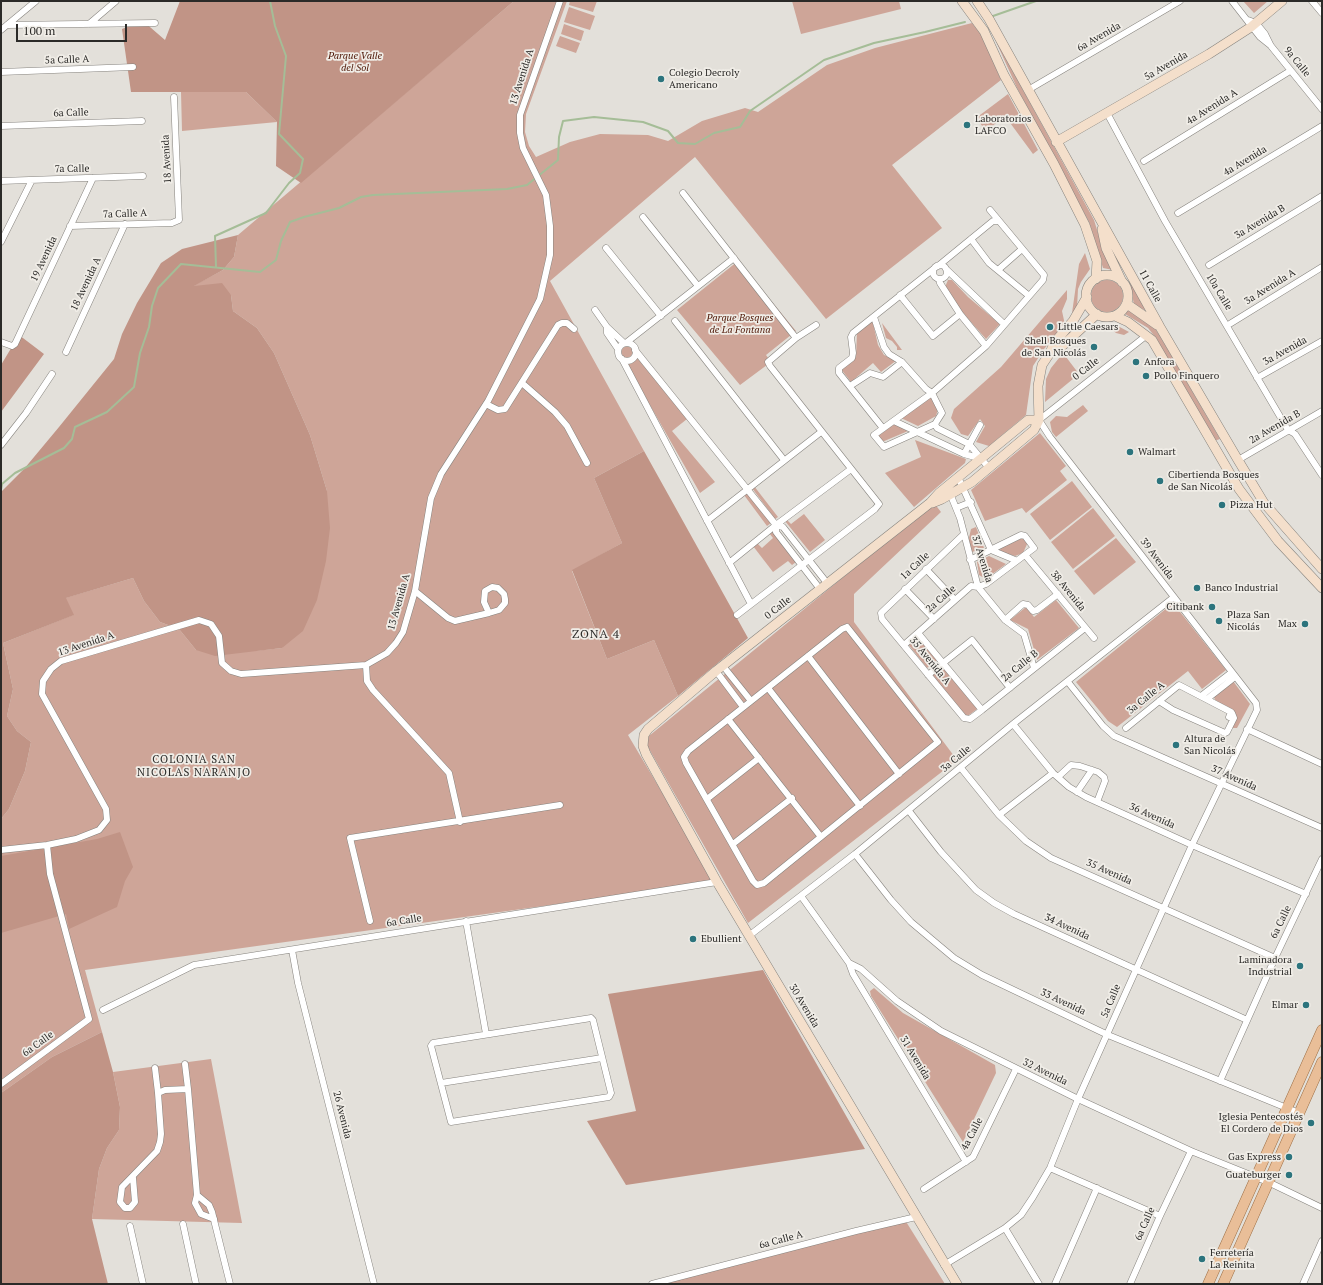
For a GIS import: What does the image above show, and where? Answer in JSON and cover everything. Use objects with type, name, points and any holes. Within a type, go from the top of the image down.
[{"type":"main road","points":[[1208,1284],[1322,1030]]},
{"type":"main road","points":[[1223,1284],[1322,1062]]},
{"type":"street","points":[[1,30],[36,1]]},
{"type":"street","points":[[89,24],[116,1]]},
{"type":"street","name":"13 Avenida A","points":[[1,850],[48,845],[76,839],[99,830],[107,820],[106,809],[42,694],[43,681],[51,669],[61,661],[199,620],[211,624],[219,636],[222,663],[231,671],[241,674],[366,665],[387,653],[396,643],[403,632],[415,591],[431,498],[441,474],[486,404],[540,299],[550,254],[550,226],[546,195],[523,148],[520,133],[520,115],[560,1]]},
{"type":"street","points":[[962,1],[984,31],[1004,75],[1085,225],[1097,261],[1096,279]]},
{"type":"street","name":"11 Calle","points":[[977,1],[989,19],[1160,327],[1264,503],[1322,569]]},
{"type":"street","name":"6a Avenida","points":[[1028,90],[1180,1]]},
{"type":"street","name":"9a Calle","points":[[1232,1],[1252,23],[1260,37],[1271,46],[1322,109]]},
{"type":"street","name":"5a Avenida","points":[[1056,142],[1209,54],[1282,1]]},
{"type":"street","points":[[1312,1],[1322,13]]},
{"type":"street","points":[[7,25],[155,23]]},
{"type":"street","name":"5a Calle A","points":[[1,72],[133,67]]},
{"type":"street","name":"4a Avenida A","points":[[1144,161],[1290,71]]},
{"type":"street","name":"18 Avenida","points":[[174,97],[179,220]]},
{"type":"street","name":"10a Calle","points":[[1107,113],[1164,220],[1228,325],[1257,378],[1288,430],[1296,434],[1322,475]]},
{"type":"street","name":"6a Calle","points":[[1,126],[142,121]]},
{"type":"street","name":"4a Avenida","points":[[1178,213],[1322,126]]},
{"type":"street","name":"7a Calle","points":[[1,181],[143,176]]},
{"type":"street","name":"19 Avenida","points":[[1,342],[12,346],[15,344],[93,178]]},
{"type":"street","points":[[1,242],[32,180]]},
{"type":"street","points":[[683,193],[796,338]]},
{"type":"street","name":"3a Avenida B","points":[[1209,264],[1322,196]]},
{"type":"street","points":[[874,317],[884,348],[889,354],[902,362],[926,389],[932,393],[942,413],[935,424],[884,447],[874,435],[882,427],[894,422],[932,393],[986,346],[1043,280],[1044,276],[990,210]]},
{"type":"street","points":[[643,217],[698,286]]},
{"type":"street","name":"7a Calle A","points":[[70,226],[172,223],[179,220]]},
{"type":"street","points":[[882,427],[840,373],[840,368],[852,358],[853,333],[993,221],[998,220]]},
{"type":"street","points":[[1087,297],[1090,307],[1097,314],[1108,317],[1114,316],[1124,309],[1127,304],[1128,292],[1106,248],[1100,220]]},
{"type":"street","name":"18 Avenida A","points":[[66,352],[125,224]]},
{"type":"street","points":[[971,239],[989,263],[1028,296]]},
{"type":"street","points":[[606,248],[661,316]]},
{"type":"street","points":[[998,270],[1022,249]]},
{"type":"street","points":[[924,276],[945,277],[950,256]]},
{"type":"street","points":[[618,349],[734,258]]},
{"type":"street","points":[[937,267],[946,269],[1004,324]]},
{"type":"street","points":[[937,267],[934,271],[940,283],[960,314],[986,346]]},
{"type":"street","name":"3a Avenida A","points":[[1228,325],[1322,267]]},
{"type":"street","points":[[1039,420],[1038,386],[1042,365],[1050,353],[1054,343],[1073,321],[1087,297],[1089,287],[1096,279],[1110,276],[1122,282]]},
{"type":"street","points":[[900,295],[933,336],[960,314]]},
{"type":"street","points":[[1127,304],[1160,327]]},
{"type":"street","points":[[595,310],[607,326],[625,343],[632,345],[776,525],[783,528],[808,561],[824,586]]},
{"type":"street","points":[[1050,353],[1060,348],[1097,314]]},
{"type":"street","points":[[1114,316],[1128,322],[1152,340],[1239,489],[1278,541],[1322,588]]},
{"type":"street","points":[[675,322],[784,460]]},
{"type":"street","points":[[486,404],[498,410],[505,408],[558,325],[567,323],[574,329]]},
{"type":"street","points":[[737,615],[875,509],[879,504],[821,432],[768,362],[796,338],[816,324]]},
{"type":"street","points":[[607,326],[607,333],[618,349],[618,355],[751,604]]},
{"type":"street","name":"0 Calle","points":[[949,490],[964,487],[989,468],[1034,430],[1039,420],[1147,335]]},
{"type":"street","name":"3a Avenida","points":[[1257,378],[1322,341]]},
{"type":"street","points":[[622,360],[628,361],[633,358],[636,350]]},
{"type":"street","points":[[850,386],[870,373],[883,377],[902,362]]},
{"type":"street","points":[[1,445],[26,413],[52,374]]},
{"type":"street","points":[[522,383],[555,412],[567,426],[587,463]]},
{"type":"street","name":"2a Avenida B","points":[[1238,460],[1288,430],[1322,412]]},
{"type":"street","name":"0 Calle","points":[[644,735],[653,724],[719,669],[930,503],[949,490],[958,477],[1028,420],[1039,420]]},
{"type":"street","name":"39 Avenida","points":[[1039,420],[1050,437],[1256,704],[1257,710]]},
{"type":"street","points":[[894,422],[964,454],[982,459]]},
{"type":"street","points":[[935,424],[937,428],[969,444],[989,468]]},
{"type":"street","points":[[964,454],[980,425]]},
{"type":"street","points":[[707,520],[821,432]]},
{"type":"street","points":[[949,447],[953,436]]},
{"type":"street","points":[[729,563],[776,525],[851,469]]},
{"type":"street","points":[[958,477],[971,502],[991,550],[1015,560]]},
{"type":"street","name":"37 Avenida","points":[[949,490],[964,534],[978,587],[1005,620],[1024,634],[1034,668]]},
{"type":"street","points":[[956,508],[971,502]]},
{"type":"street","points":[[776,525],[776,532],[802,566],[824,586]]},
{"type":"street","name":"1a Calle","points":[[881,613],[964,534]]},
{"type":"street","name":"2a Calle","points":[[904,645],[971,586],[978,587],[986,584],[1015,560],[1026,556],[1034,548],[1023,534],[991,550]]},
{"type":"street","points":[[970,560],[991,550]]},
{"type":"street","name":"38 Avenida","points":[[1026,556],[1094,638]]},
{"type":"street","points":[[926,569],[955,600]]},
{"type":"street","points":[[905,589],[934,619]]},
{"type":"street","points":[[415,591],[452,620],[459,620],[489,613]]},
{"type":"street","points":[[1005,620],[1023,604],[1028,605],[1033,611],[1037,610],[1058,594]]},
{"type":"street","name":"3a Calle","points":[[750,935],[909,811],[1013,724],[1174,597]]},
{"type":"street","name":"35 Avenida A","points":[[881,613],[882,619],[967,720]]},
{"type":"street","points":[[847,627],[938,742],[764,883],[757,885],[753,881],[684,757],[688,751],[768,688],[842,629],[847,627]]},
{"type":"street","name":"2a Calle B","points":[[967,720],[982,710],[1085,628]]},
{"type":"street","points":[[918,633],[982,710]]},
{"type":"street","points":[[928,675],[972,640],[1010,688]]},
{"type":"street","points":[[808,656],[899,774]]},
{"type":"street","points":[[366,665],[367,681],[373,690],[449,773],[460,822]]},
{"type":"street","points":[[719,669],[740,688],[751,701]]},
{"type":"street","points":[[719,669],[743,707]]},
{"type":"street","points":[[1200,696],[1233,674]]},
{"type":"street","points":[[1207,699],[1233,674]]},
{"type":"street","name":"37 Avenida","points":[[1068,682],[1103,726],[1114,736],[1322,828]]},
{"type":"street","name":"3a Calle A","points":[[1126,728],[1179,685],[1200,696]]},
{"type":"street","points":[[733,693],[740,688]]},
{"type":"street","points":[[768,688],[860,806]]},
{"type":"street","points":[[1159,701],[1173,710],[1225,733],[1227,732],[1234,718],[1207,699],[1200,696]]},
{"type":"street","name":"5a Calle","points":[[944,1265],[1005,1228],[1021,1216],[1050,1168],[1078,1099],[1163,907],[1257,710]]},
{"type":"street","points":[[728,719],[792,798],[821,837]]},
{"type":"street","name":"36 Avenida","points":[[1013,724],[1055,775],[1077,792],[1192,845],[1306,894]]},
{"type":"street","points":[[1247,729],[1322,764]]},
{"type":"street","name":"30 Avenida","points":[[644,735],[643,746],[646,754],[717,882],[750,935],[944,1265],[957,1284]]},
{"type":"street","points":[[707,799],[759,758]]},
{"type":"street","points":[[998,815],[1071,765],[1092,770],[1104,777],[1105,781],[1097,802]]},
{"type":"street","name":"35 Avenida","points":[[961,768],[998,815],[1026,841],[1051,858],[1275,958]]},
{"type":"street","points":[[1077,792],[1092,770]]},
{"type":"street","points":[[733,844],[792,798]]},
{"type":"street","points":[[370,921],[350,838],[460,822],[560,805]]},
{"type":"street","name":"34 Avenida","points":[[909,811],[941,852],[976,890],[994,902],[1014,914],[1247,1020]]},
{"type":"street","name":"6a Calle","points":[[1,1084],[87,1021],[89,1016],[50,874],[48,845]]},
{"type":"street","name":"33 Avenida","points":[[855,854],[891,900],[911,922],[954,958],[982,975],[1108,1034],[1299,1113]]},
{"type":"street","name":"6a Calle","points":[[1220,1081],[1275,958],[1322,859]]},
{"type":"street","name":"6a Calle","points":[[103,1010],[194,965],[717,882]]},
{"type":"street","name":"32 Avenida","points":[[801,896],[849,963],[861,969],[897,1001],[941,1031],[1078,1099],[1191,1151],[1268,1182],[1322,1208]]},
{"type":"street","points":[[466,921],[486,1034]]},
{"type":"street","name":"26 Avenida","points":[[292,950],[298,983],[374,1284]]},
{"type":"street","name":"31 Avenida","points":[[849,963],[853,974],[966,1162]]},
{"type":"street","points":[[864,991],[875,983]]},
{"type":"street","points":[[591,1018],[593,1020],[602,1058],[611,1093],[606,1099],[450,1122],[432,1046],[433,1043],[591,1018]]},
{"type":"street","points":[[441,1083],[602,1058]]},
{"type":"street","points":[[185,1064],[196,1195],[195,1203],[197,1209],[202,1214],[214,1219]]},
{"type":"street","points":[[132,1178],[157,1151],[160,1142],[161,1134],[155,1068]]},
{"type":"street","name":"4a Calle","points":[[924,1189],[966,1162],[975,1153],[1016,1069]]},
{"type":"street","points":[[158,1094],[165,1090],[188,1089]]},
{"type":"street","name":"6a Calle","points":[[1130,1284],[1191,1151]]},
{"type":"street","points":[[1050,1168],[1160,1216]]},
{"type":"street","points":[[1055,1284],[1097,1188]]},
{"type":"street","points":[[196,1195],[209,1205],[214,1219],[230,1284]]},
{"type":"street","name":"6a Calle A","points":[[652,1284],[851,1232],[916,1217]]},
{"type":"street","points":[[183,1224],[196,1284]]},
{"type":"street","points":[[130,1226],[143,1284]]},
{"type":"street","points":[[1005,1228],[1039,1284]]},
{"type":"street","points":[[1303,1284],[1322,1241]]},
{"type":"green space","name":"Parque Valle del Sol","points":[[180,1],[514,1],[301,183],[276,166],[277,122],[246,92],[131,92],[122,29],[143,21],[165,40]]},
{"type":"green space","points":[[514,1],[567,1],[526,114],[525,132],[529,146],[536,157],[570,142],[600,134],[648,135],[668,141],[702,121],[745,108],[758,112],[827,65],[875,48],[972,23],[983,37],[1001,80],[892,165],[942,228],[826,319],[695,157],[550,281],[644,451],[594,478],[622,543],[572,571],[607,659],[654,640],[678,696],[628,735],[715,882],[85,970],[102,1032],[52,1057],[1,1093],[1,819],[9,809],[25,771],[31,742],[17,731],[7,716],[13,689],[3,643],[73,615],[65,598],[133,578],[144,601],[160,622],[179,629],[196,650],[253,651],[282,648],[327,491],[310,435],[274,353],[257,328],[233,311],[231,295],[193,286],[223,270],[234,257],[238,235]]},
{"type":"green space","points":[[570,1],[597,1],[593,12],[569,5]]},
{"type":"green space","points":[[792,1],[899,1],[901,9],[801,34]]},
{"type":"green space","points":[[1243,1],[1268,1],[1254,13]]},
{"type":"green space","points":[[569,7],[595,16],[590,30],[564,22]]},
{"type":"green space","points":[[564,24],[584,31],[581,41],[561,34]]},
{"type":"green space","points":[[993,35],[1094,220],[1103,249],[1113,270],[1103,268],[1089,222],[1017,88]]},
{"type":"green space","points":[[560,36],[580,43],[576,53],[556,46]]},
{"type":"green space","points":[[181,92],[246,92],[277,122],[182,131]]},
{"type":"green space","points":[[1008,94],[1038,150],[1033,154],[1005,116],[986,131],[976,118]]},
{"type":"green space","points":[[238,235],[234,257],[223,270],[194,286],[222,283],[231,295],[233,311],[257,328],[274,353],[310,435],[327,491],[330,528],[326,561],[317,600],[303,631],[282,648],[215,656],[196,650],[179,629],[160,622],[144,601],[133,578],[66,598],[74,615],[3,643],[13,689],[7,716],[17,731],[31,742],[25,771],[9,809],[1,819],[1,492],[24,469],[114,359],[122,334],[137,303],[161,263],[182,249]]},
{"type":"green space","points":[[1085,253],[1090,269],[1078,289],[1077,308],[1072,313],[1079,264]]},
{"type":"green space","name":"Parque Bosques de La Fontana","points":[[738,261],[796,331],[766,355],[771,362],[740,385],[677,310]]},
{"type":"green space","points":[[948,280],[952,280],[968,297],[1000,324],[986,339],[962,312],[945,287]]},
{"type":"green space","points":[[1104,280],[1110,280],[1119,284],[1123,296],[1119,308],[1110,312],[1104,312],[1095,308],[1091,299],[1091,293],[1095,284]]},
{"type":"green space","points":[[1130,282],[1147,311],[1134,305]]},
{"type":"green space","points":[[1067,290],[1067,299],[1062,311],[1065,325],[1044,349],[1033,366],[1026,415],[989,446],[976,442],[985,426],[980,419],[968,436],[961,434],[951,418],[954,409],[1001,367]]},
{"type":"green space","points":[[1128,310],[1152,324],[1220,439],[1214,441],[1156,338],[1148,328],[1125,314]]},
{"type":"green space","points":[[872,319],[878,345],[884,355],[897,360],[881,372],[873,363],[851,382],[841,369],[856,357],[857,332]]},
{"type":"green space","points":[[882,323],[902,350],[897,350],[897,347],[892,341],[886,338]]},
{"type":"green space","points":[[1107,325],[1116,325],[1129,332],[1124,335],[1116,333]]},
{"type":"green space","points":[[19,335],[44,354],[1,412],[1,365]]},
{"type":"green space","points":[[625,347],[629,347],[631,348],[631,356],[625,357],[622,354],[622,350]]},
{"type":"green space","points":[[1063,353],[1079,374],[1045,402],[1046,379],[1051,368]]},
{"type":"green space","points":[[636,356],[687,419],[672,431],[715,482],[700,493],[626,363],[632,361]]},
{"type":"green space","points":[[929,397],[933,398],[938,409],[936,416],[918,426],[901,418]]},
{"type":"green space","points":[[1083,405],[1088,411],[1056,437],[1052,432],[1050,422],[1056,416],[1067,417]]},
{"type":"green space","points":[[894,424],[908,431],[882,442],[878,436]]},
{"type":"green space","points":[[1040,433],[1066,466],[1060,471],[1067,480],[1026,513],[1022,508],[985,521],[971,490]]},
{"type":"green space","points":[[915,440],[966,459],[965,463],[914,507],[885,473],[921,457]]},
{"type":"green space","points":[[644,451],[748,638],[678,696],[654,640],[607,659],[572,570],[622,543],[594,478]]},
{"type":"green space","points":[[1072,481],[1092,507],[1050,540],[1030,514]]},
{"type":"green space","points":[[754,486],[778,517],[775,519],[752,488]]},
{"type":"green space","points":[[747,492],[771,523],[767,526],[744,495]]},
{"type":"green space","points":[[934,503],[941,512],[854,594],[854,622],[957,760],[748,923],[644,740]]},
{"type":"green space","points":[[1093,508],[1115,536],[1073,569],[1051,542]]},
{"type":"green space","points":[[804,514],[825,540],[810,552],[785,521],[787,520],[791,524]]},
{"type":"green space","points":[[976,527],[984,548],[972,552],[968,542],[971,529]]},
{"type":"green space","points":[[772,531],[796,562],[792,565],[788,561],[773,572],[753,546],[757,543],[762,548],[773,538],[769,533]]},
{"type":"green space","points":[[1022,538],[1028,542],[1023,553],[1015,556],[999,551],[1001,548]]},
{"type":"green space","points":[[1116,538],[1136,562],[1094,595],[1074,571]]},
{"type":"green space","points":[[989,556],[1006,564],[987,578],[984,578],[979,575],[977,562]]},
{"type":"green space","points":[[1056,600],[1079,628],[1037,660],[1028,629],[1010,620],[1026,607],[1034,617]]},
{"type":"green space","points":[[1173,603],[1226,670],[1202,689],[1188,671],[1117,727],[1108,721],[1076,682]]},
{"type":"green space","points":[[917,636],[937,660],[927,668],[908,644]]},
{"type":"green space","points":[[942,665],[977,709],[965,718],[931,674]]},
{"type":"green space","points":[[1233,681],[1250,704],[1237,728],[1232,728],[1229,708],[1215,700],[1214,696]]},
{"type":"green space","points":[[120,832],[133,867],[125,881],[117,907],[69,929],[66,914],[1,933],[1,856],[97,839]]},
{"type":"green space","points":[[763,970],[865,1149],[626,1185],[587,1121],[636,1111],[608,994]]},
{"type":"green space","points":[[874,988],[903,1013],[995,1065],[996,1073],[963,1142],[871,996],[870,991]]},
{"type":"green space","points":[[102,1032],[113,1072],[120,1107],[119,1130],[107,1148],[99,1169],[92,1219],[108,1284],[1,1284],[1,1093],[52,1057]]},
{"type":"green space","points":[[211,1059],[242,1223],[92,1219],[99,1169],[107,1148],[119,1130],[120,1107],[113,1072]]},
{"type":"green space","points":[[905,1220],[945,1284],[663,1284]]},
{"type":"waterway","points":[[216,267],[215,236],[266,213],[289,183],[300,173],[303,159],[279,134],[286,56],[275,26],[270,1]]},
{"type":"waterway","points":[[993,16],[1036,1]]},
{"type":"waterway","points":[[1,490],[2,484],[15,473],[64,448],[72,439],[75,427],[107,412],[134,387],[140,353],[149,327],[152,306],[158,288],[181,264],[260,272],[276,260],[281,241],[290,222],[339,208],[361,197],[373,195],[507,189],[527,185],[558,160],[559,137],[563,121],[594,117],[643,122],[668,131],[678,143],[695,144],[714,133],[740,127],[750,111],[824,60],[874,43],[965,22]]},
{"type":"place","name":"Colegio Decroly Americano","points":[[661,79]]},
{"type":"place","name":"Laboratorios LAFCO","points":[[967,125]]},
{"type":"place","name":"Little Caesars","points":[[1050,327]]},
{"type":"place","name":"Shell Bosques de San Nicolás","points":[[1094,347]]},
{"type":"place","name":"Anfora","points":[[1136,362]]},
{"type":"place","name":"Pollo Finquero","points":[[1146,376]]},
{"type":"place","name":"Walmart","points":[[1130,452]]},
{"type":"place","name":"Cibertienda Bosques de San Nicolás","points":[[1160,481]]},
{"type":"place","name":"Pizza Hut","points":[[1222,505]]},
{"type":"place","name":"Banco Industrial","points":[[1197,588]]},
{"type":"place","name":"Citibank","points":[[1212,607]]},
{"type":"place","name":"Plaza San Nicolás","points":[[1219,621]]},
{"type":"place","name":"Max","points":[[1305,624]]},
{"type":"place","name":"Altura de San Nicolás","points":[[1176,745]]},
{"type":"place","name":"Ebullient","points":[[693,939]]},
{"type":"place","name":"Laminadora Industrial","points":[[1300,966]]},
{"type":"place","name":"Elmar","points":[[1306,1005]]},
{"type":"place","name":"Iglesia Pentecostés El Cordero de Dios","points":[[1311,1123]]},
{"type":"place","name":"Gas Express","points":[[1289,1157]]},
{"type":"place","name":"Guateburger","points":[[1289,1175]]},
{"type":"place","name":"Ferretería La Reinita","points":[[1202,1259]]},
{"type":"district","name":"ZONA 4","points":[[596,635]]},
{"type":"district","name":"COLONIA SAN NICOLAS NARANJO","points":[[194,766]]}]
